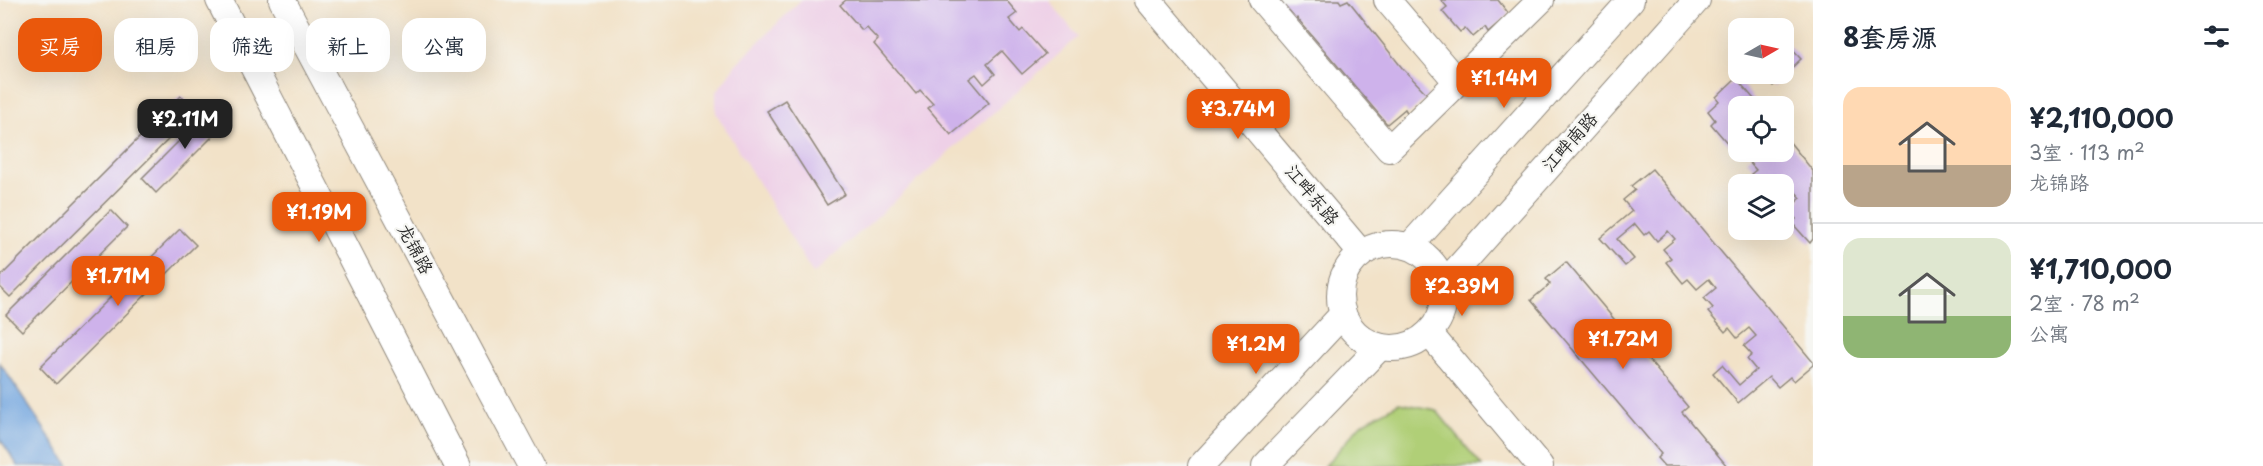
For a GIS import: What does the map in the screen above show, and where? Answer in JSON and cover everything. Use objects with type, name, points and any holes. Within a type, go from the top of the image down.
[{"type":"street","points":[[219,0],[458,466]]},
{"type":"street","name":"龙锦路","points":[[282,0],[531,466]]},
{"type":"street","name":"江畔东路","points":[[1148,0],[1361,253]]},
{"type":"street","points":[[1262,0],[1389,149],[1538,1]]},
{"type":"street","points":[[1387,0],[1457,82]]},
{"type":"street","points":[[1410,246],[1631,0]]},
{"type":"street","name":"江畔南路","points":[[1443,285],[1697,0]]},
{"type":"street","points":[[1394,243],[1410,246],[1425,255],[1437,268],[1443,285],[1442,310],[1429,333],[1415,343],[1398,348],[1380,347],[1364,341],[1351,330],[1343,314],[1339,297],[1341,280],[1349,265],[1361,253],[1376,245],[1394,243]]},
{"type":"street","points":[[1201,466],[1343,314]]},
{"type":"street","points":[[1429,333],[1540,466]]},
{"type":"street","points":[[1265,466],[1380,347]]},
{"type":"shaded area","points":[[801,0],[1049,0],[1078,37],[813,274],[716,113],[716,93],[736,64]]},
{"type":"green space","points":[[1399,403],[1436,410],[1482,466],[1325,466],[1361,424]]},
{"type":"water","points":[[0,363],[69,466],[18,466],[0,439]]},
{"type":"building","points":[[846,0],[1006,0],[1017,13],[1009,19],[1020,32],[1023,29],[1045,54],[1022,74],[1002,51],[987,64],[995,74],[984,84],[976,74],[969,79],[989,103],[951,135],[928,108],[933,104],[920,90],[916,94],[874,44],[878,40],[866,27],[862,30],[840,5]]},
{"type":"building","points":[[1276,0],[1339,0],[1341,3],[1348,0],[1403,69],[1429,96],[1408,114],[1405,109],[1387,124],[1297,18],[1292,22]]},
{"type":"building","points":[[1441,0],[1498,0],[1509,14],[1488,32],[1485,27],[1473,37],[1465,28],[1460,32],[1442,11],[1447,7]]},
{"type":"building","points":[[1794,52],[1801,59],[1794,66]]},
{"type":"building","points":[[1730,84],[1741,84],[1751,96],[1728,96],[1728,144],[1711,124],[1715,120],[1708,111],[1719,101],[1716,97]]},
{"type":"building","points":[[181,96],[197,111],[10,297],[0,287],[0,277]]},
{"type":"building","points":[[785,100],[845,194],[827,205],[767,111]]},
{"type":"building","points":[[213,107],[228,121],[156,193],[142,178]]},
{"type":"building","points":[[1794,147],[1813,171],[1813,239],[1810,243],[1794,225],[1796,219],[1794,204],[1801,198],[1794,190],[1794,174],[1751,174],[1756,170],[1749,162],[1794,162]]},
{"type":"building","points":[[1652,169],[1813,362],[1813,365],[1794,381],[1790,377],[1778,387],[1769,377],[1738,403],[1713,373],[1722,365],[1739,385],[1756,370],[1747,359],[1752,355],[1744,346],[1756,336],[1749,328],[1737,338],[1729,328],[1725,332],[1708,312],[1713,308],[1704,298],[1716,288],[1709,279],[1697,289],[1688,279],[1683,283],[1666,262],[1671,258],[1663,249],[1675,239],[1668,231],[1657,241],[1649,231],[1644,235],[1635,224],[1617,239],[1634,259],[1625,266],[1600,238],[1632,211],[1623,200],[1635,190],[1631,186]]},
{"type":"building","points":[[111,210],[127,227],[22,331],[6,315]]},
{"type":"building","points":[[180,229],[196,245],[56,384],[40,367]]},
{"type":"building","points":[[1566,262],[1688,407],[1682,412],[1727,466],[1664,466],[1657,458],[1661,454],[1531,300],[1550,284],[1546,279]]}]
